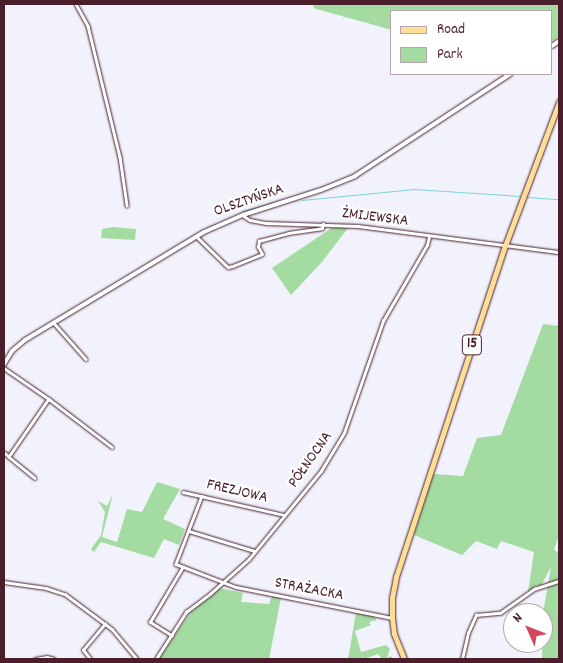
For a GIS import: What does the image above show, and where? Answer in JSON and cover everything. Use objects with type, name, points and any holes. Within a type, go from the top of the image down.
[{"type":"main road","name":"15","points":[[404,659],[397,642],[392,618],[392,598],[396,577],[505,246],[559,102]]},
{"type":"street","points":[[76,4],[88,26],[120,157],[127,205]]},
{"type":"street","name":"OLSZTYŃSKA","points":[[4,364],[20,344],[196,236],[243,215],[321,190],[355,176],[508,75]]},
{"type":"street","name":"ŻMIJEWSKA","points":[[243,215],[250,220],[266,223],[358,226],[429,237],[559,252]]},
{"type":"street","points":[[196,236],[228,267],[262,254],[258,247],[259,241],[288,233],[322,228],[323,224]]},
{"type":"street","name":"PÓŁNOCNA","points":[[156,659],[186,612],[222,583],[255,551],[262,540],[318,474],[342,437],[383,321],[427,245],[429,237]]},
{"type":"street","points":[[54,322],[86,360]]},
{"type":"street","points":[[4,368],[49,399],[112,447]]},
{"type":"street","points":[[9,457],[49,399]]},
{"type":"street","points":[[4,453],[35,478]]},
{"type":"street","name":"FREZJOWA","points":[[183,492],[285,515]]},
{"type":"street","points":[[202,496],[189,531],[255,551]]},
{"type":"street","name":"STRAŻACKA","points":[[189,531],[176,564],[182,568],[222,583],[392,618]]},
{"type":"street","points":[[172,636],[150,622],[182,568]]},
{"type":"street","points":[[462,659],[468,633],[476,615],[500,613],[507,610],[537,587],[559,581]]},
{"type":"street","points":[[4,582],[46,588],[65,594],[106,624],[137,659]]},
{"type":"street","points":[[90,659],[83,650],[106,624]]},
{"type":"street","points":[[35,659],[47,657],[54,659]]},
{"type":"green space","points":[[314,4],[559,4],[559,36],[553,40],[553,10],[390,10],[390,29],[313,8]]},
{"type":"green space","points":[[113,227],[136,229],[135,240],[101,238],[102,229]]},
{"type":"green space","points":[[333,227],[348,228],[322,262],[291,295],[272,268]]},
{"type":"green space","points":[[543,324],[559,326],[559,535],[554,550],[559,553],[559,659],[542,659],[542,653],[553,653],[553,603],[545,603],[551,567],[541,586],[537,585],[528,592],[534,552],[501,541],[497,549],[476,541],[462,555],[414,535],[433,474],[463,476],[477,438],[501,435]]},
{"type":"green space","points":[[157,482],[180,489],[163,519],[185,529],[179,545],[164,539],[154,558],[101,542],[94,552],[91,549],[101,535],[105,512],[98,501],[107,506],[113,494],[102,537],[117,542],[127,509],[142,512]]},
{"type":"green space","points":[[219,588],[243,593],[241,602],[269,604],[272,596],[281,598],[269,659],[159,659],[190,613]]},
{"type":"green space","points":[[356,613],[373,616],[376,619],[375,622],[373,620],[369,623],[371,625],[355,631],[361,652],[386,645],[390,649],[387,658],[391,656],[393,659],[382,659],[378,654],[364,659],[363,657],[361,659],[348,659]]},
{"type":"waterway","points":[[302,200],[414,189],[519,196]]},
{"type":"waterway","points":[[242,211],[300,195]]},
{"type":"waterway","points":[[527,197],[559,199]]}]
